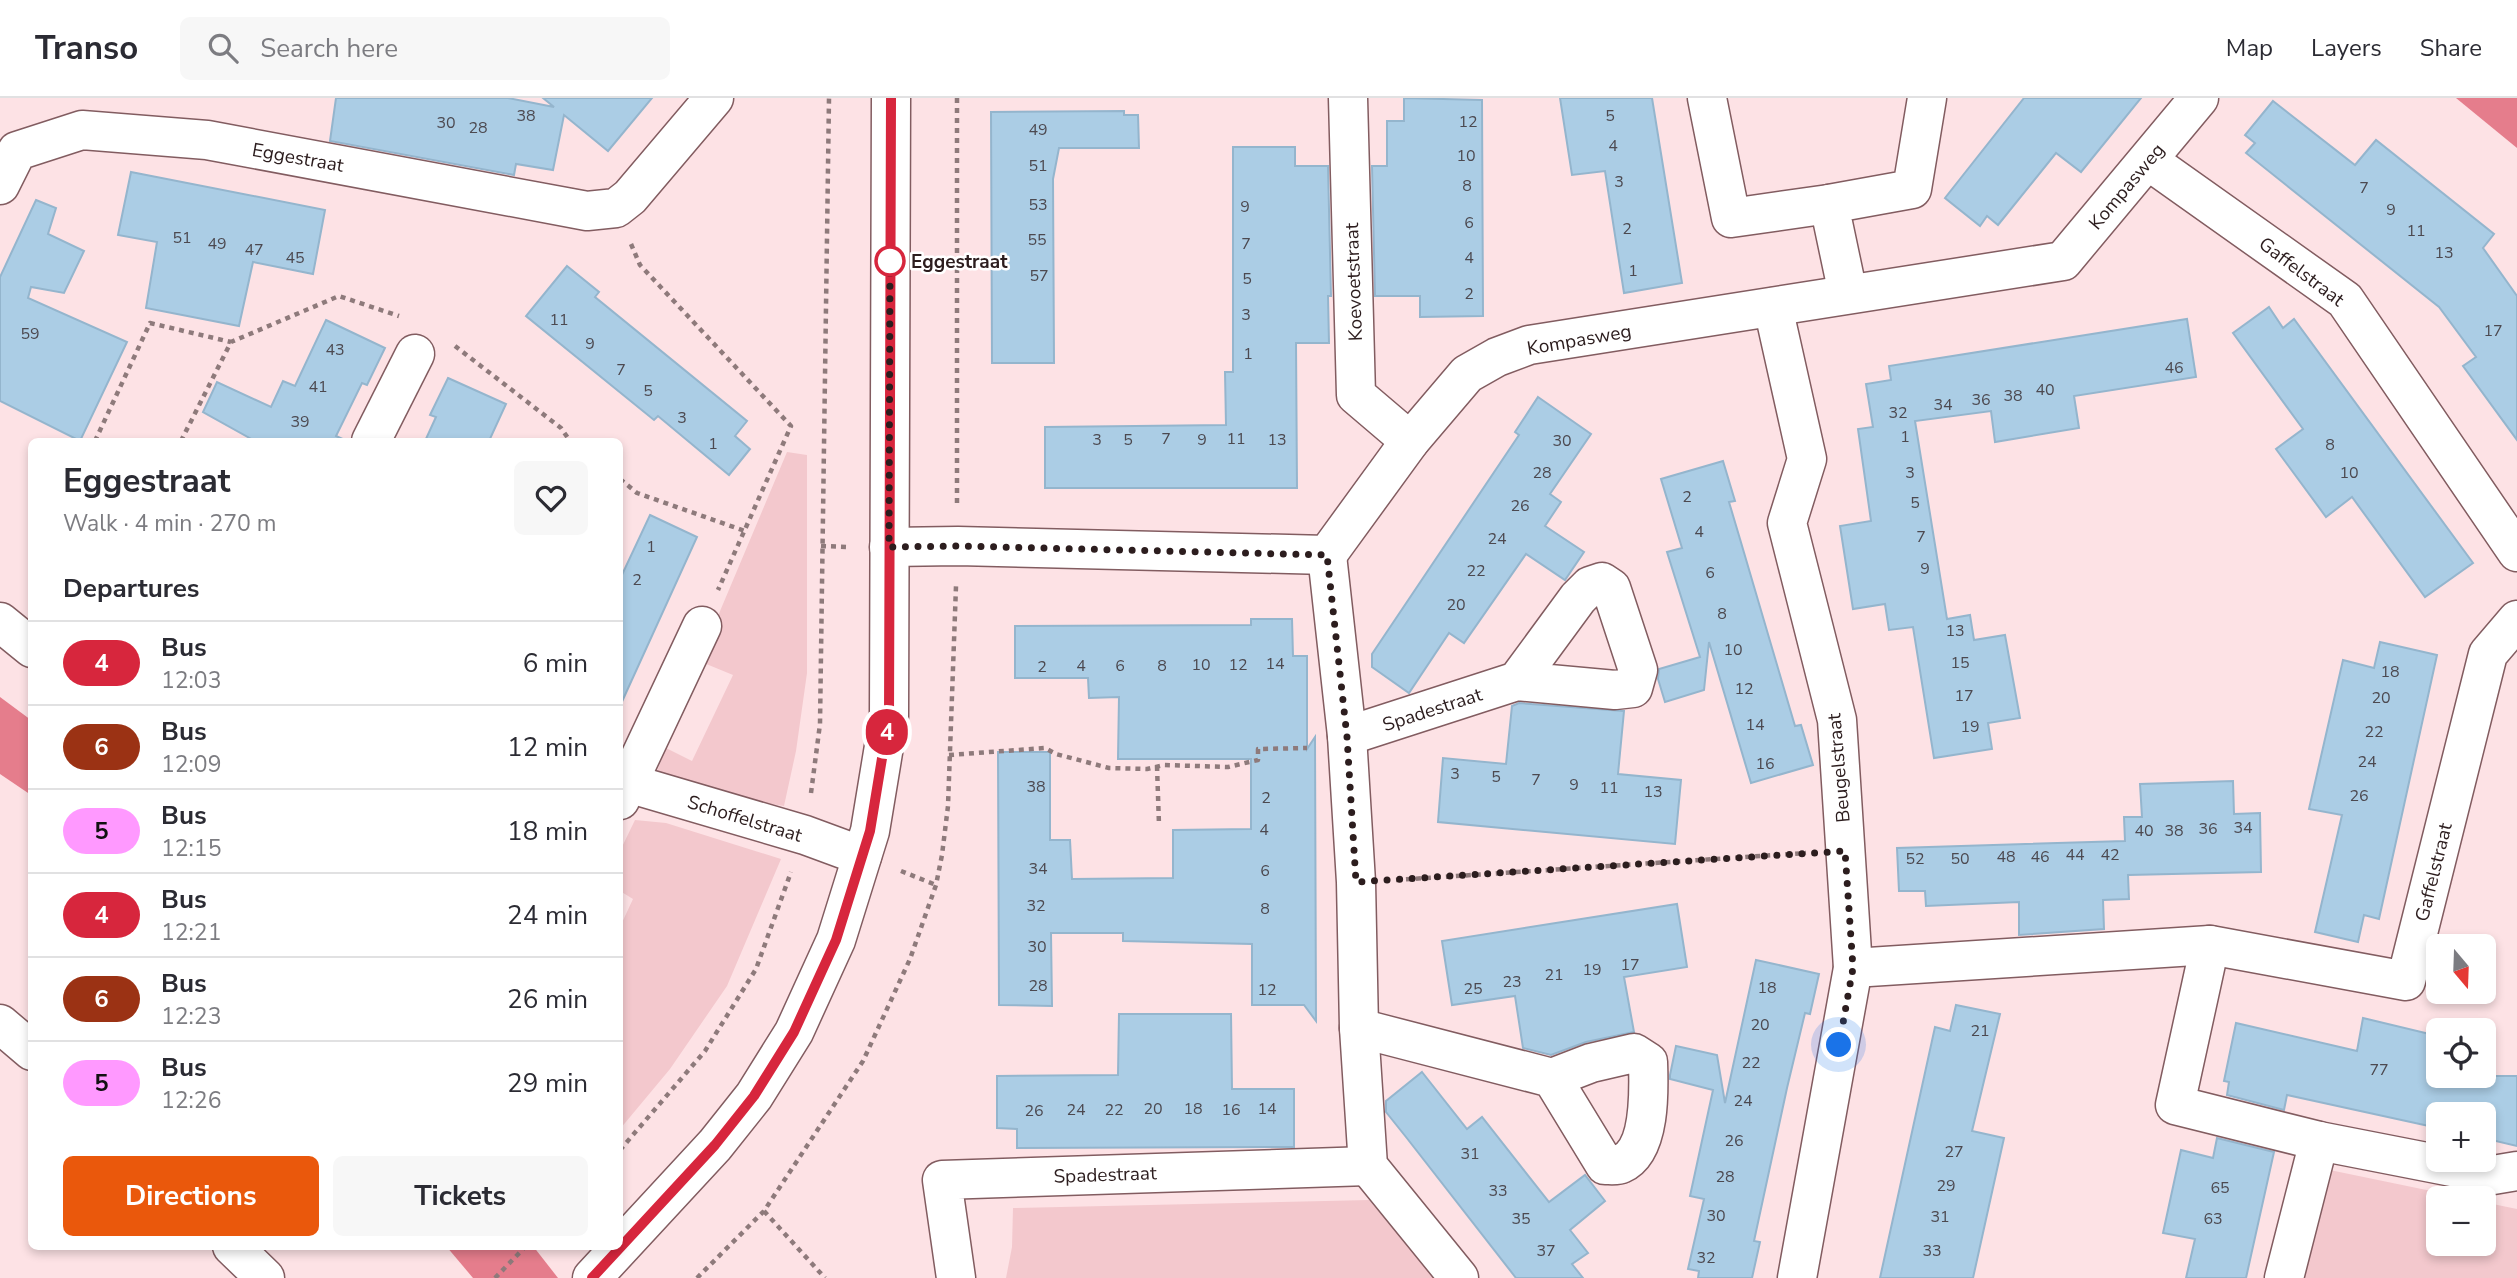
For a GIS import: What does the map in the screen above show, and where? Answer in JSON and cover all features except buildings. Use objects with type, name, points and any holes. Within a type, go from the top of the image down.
[{"type":"street","points":[[616,208],[647,179],[714,98]]},
{"type":"street","points":[[623,1245],[663,1203],[754,1096],[794,1032],[836,940],[862,856],[878,788],[889,716],[891,98]]},
{"type":"street","name":"Koevoetstraat","points":[[1348,98],[1356,395],[1410,441]]},
{"type":"street","points":[[1707,98],[1731,218],[1912,189],[1927,98]]},
{"type":"street","name":"Kompasweg","points":[[1327,555],[1410,441],[1467,374],[1497,357],[1529,345],[2063,261],[2199,98]]},
{"type":"street","name":"Eggestraat","points":[[0,185],[17,151],[82,130],[207,140],[587,211],[616,208]]},
{"type":"street","name":"Gaffelstraat","points":[[2148,161],[2345,300],[2517,552]]},
{"type":"street","points":[[1829,204],[1848,294]]},
{"type":"street","name":"Beugelstraat","points":[[1773,307],[1807,459],[1787,523],[1837,720],[1853,968],[1797,1278]]},
{"type":"street","points":[[373,438],[415,354]]},
{"type":"street","points":[[889,547],[958,546],[1327,555],[1347,737],[1356,882],[1359,1028],[1368,1166],[1459,1278]]},
{"type":"street","name":"Gaffelstraat","points":[[1853,968],[2210,945],[2406,981],[2488,654],[2517,620]]},
{"type":"street","points":[[0,622],[28,645]]},
{"type":"street","name":"Schoffelstraat","points":[[702,626],[624,791],[805,835],[862,856]]},
{"type":"street","name":"Spadestraat","points":[[1347,737],[1517,681]]},
{"type":"street","points":[[2210,945],[2175,1105],[2319,1141],[2493,1175],[2517,1171]]},
{"type":"street","points":[[1359,1028],[1552,1078]]},
{"type":"street","points":[[2284,1278],[2319,1141]]},
{"type":"street","name":"Spadestraat","points":[[956,1278],[942,1180],[1368,1166]]},
{"type":"street","points":[[236,1250],[265,1278]]},
{"type":"street","points":[[592,1278],[619,1250]]},
{"type":"path","points":[[623,1147],[705,1051],[756,969],[805,835],[820,723],[829,98]]},
{"type":"path","points":[[616,208],[640,265],[791,426],[702,626]]},
{"type":"path","points":[[96,438],[150,323],[231,342],[339,296],[403,317]]},
{"type":"path","points":[[183,438],[231,342]]},
{"type":"path","points":[[451,343],[561,428],[568,438]]},
{"type":"path","points":[[623,481],[637,493],[745,531]]},
{"type":"path","points":[[949,755],[1045,748],[1056,754],[1109,768],[1228,768],[1258,760],[1258,749],[1321,748],[1347,737]]},
{"type":"path","points":[[1157,766],[1158,825]]},
{"type":"path","points":[[1356,882],[1845,851]]},
{"type":"path","points":[[697,1278],[764,1211],[825,1278]]},
{"type":"path","points":[[495,1278],[522,1250]]},
{"type":"shaded area","points":[[2456,98],[2517,98],[2517,148]]},
{"type":"shaded area","points":[[787,452],[807,455],[807,673],[796,751],[784,806],[719,793],[657,771],[666,748],[692,761],[733,675],[699,661]]},
{"type":"shaded area","points":[[0,697],[28,718],[28,793],[0,774]]},
{"type":"shaded area","points":[[635,820],[666,823],[781,859],[727,986],[670,1069],[623,1125],[623,921],[633,899],[623,893],[623,845]]},
{"type":"shaded area","points":[[2320,1168],[2426,1190],[2426,1256],[2496,1256],[2496,1205],[2517,1209],[2517,1278],[2294,1278]]},
{"type":"shaded area","points":[[1369,1200],[1435,1278],[1006,1278],[1012,1247],[1013,1208]]},
{"type":"shaded area","points":[[449,1250],[536,1250],[558,1278],[473,1278]]},
{"type":"bus line","name":"4","points":[[623,1246],[715,1145],[754,1096],[794,1032],[836,940],[870,831],[889,716],[891,98]]},
{"type":"bus line","name":"4","points":[[592,1278],[619,1250]]},
{"type":"place","name":"Eggestraat","points":[[890,261]]},
{"type":"route","points":[[890,261],[889,547],[958,546],[1327,555],[1347,737],[1356,882],[1845,851],[1853,968],[1839,1045]]}]
